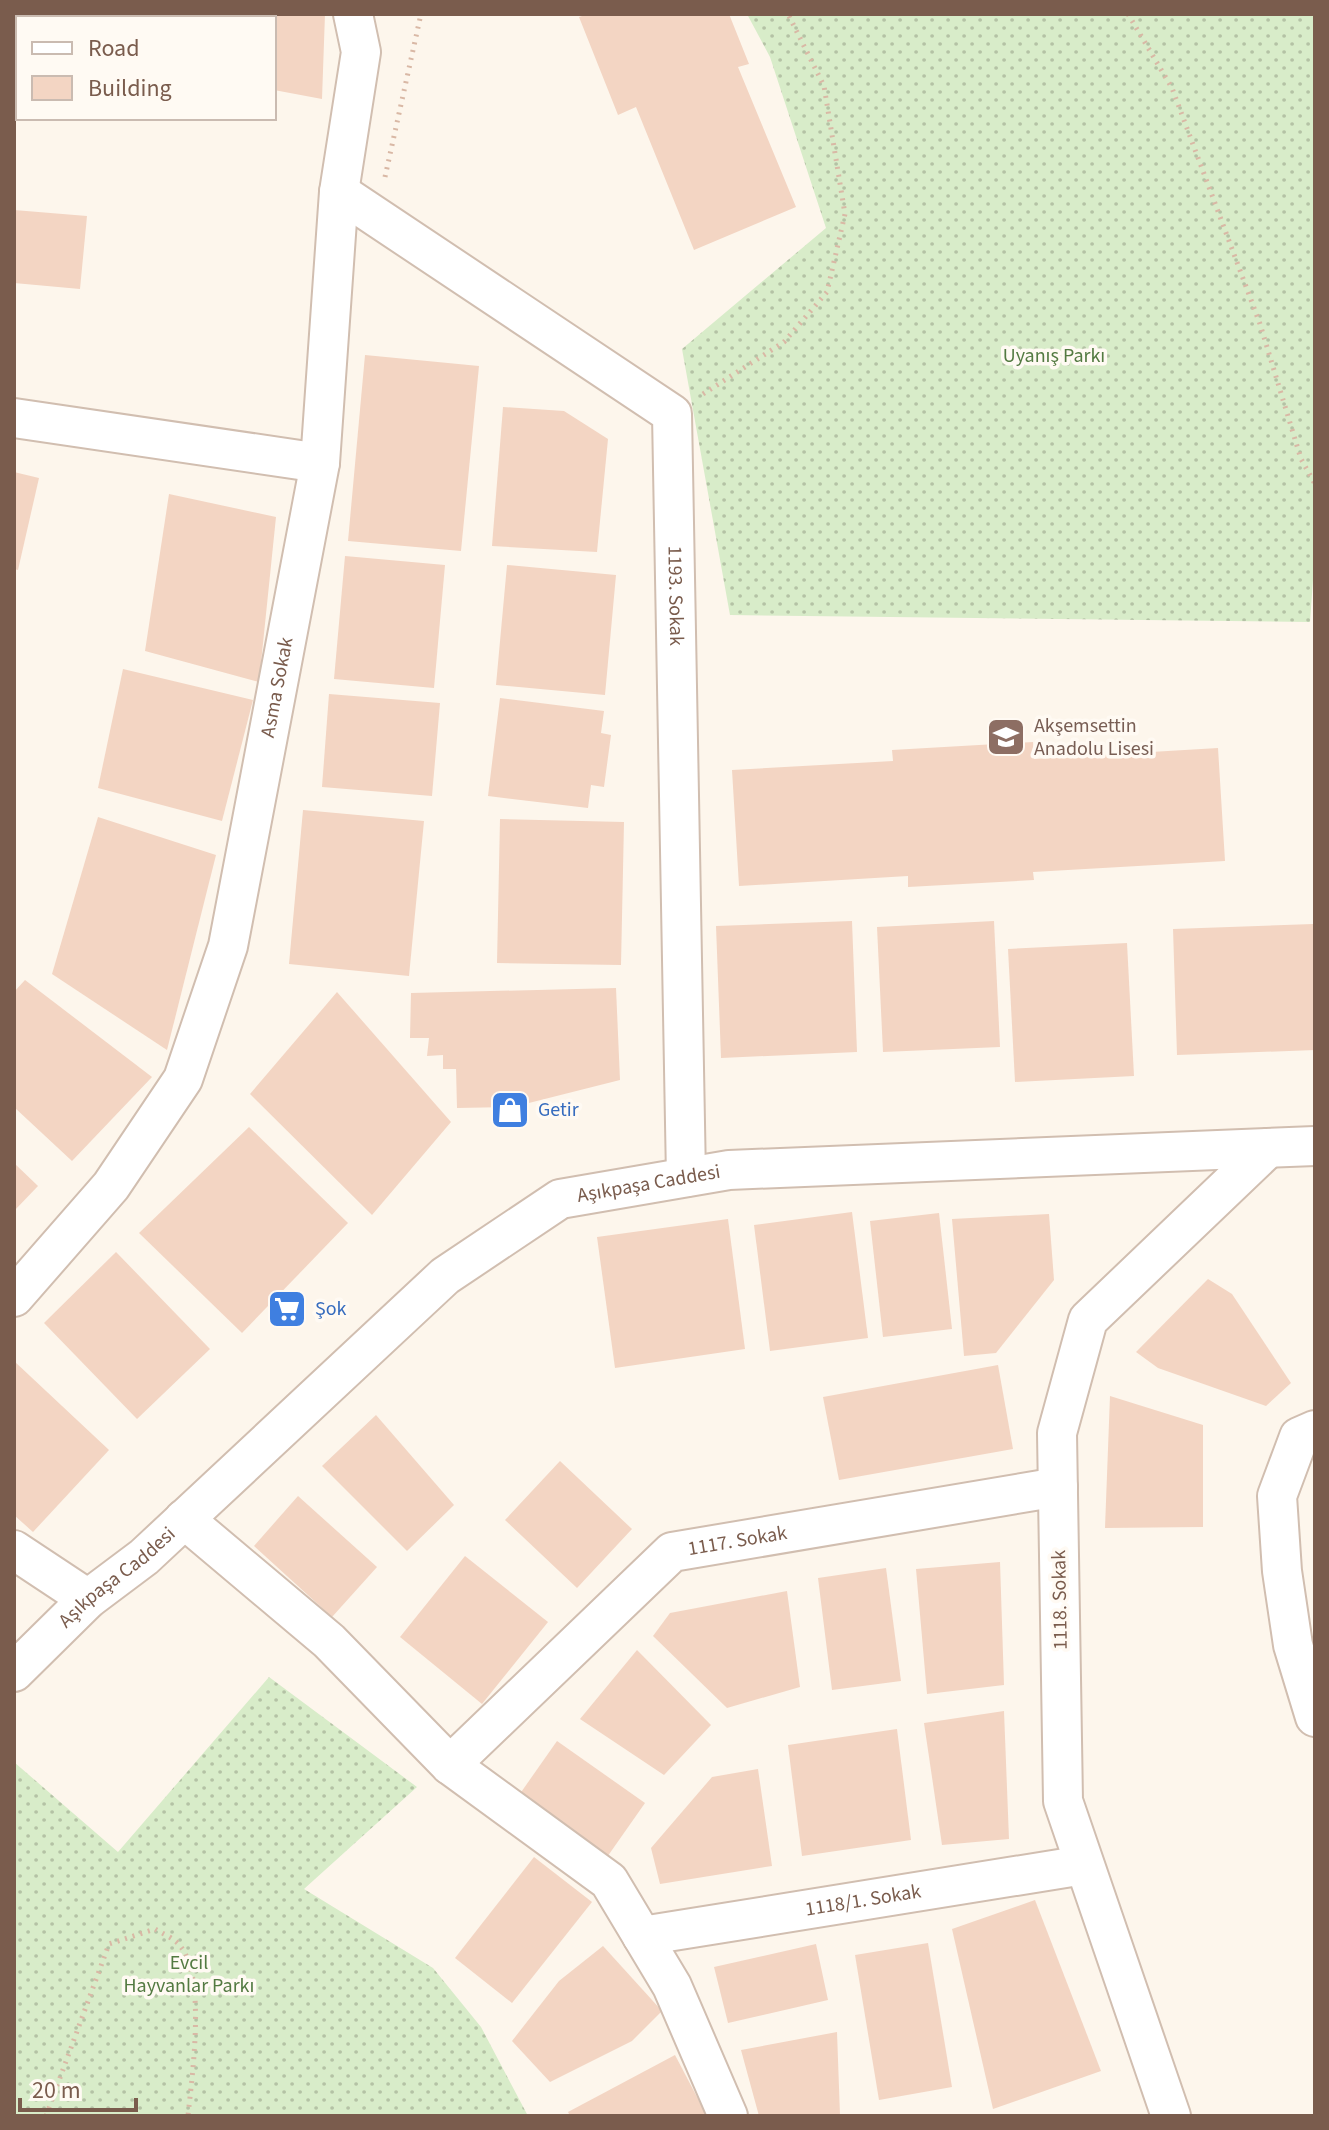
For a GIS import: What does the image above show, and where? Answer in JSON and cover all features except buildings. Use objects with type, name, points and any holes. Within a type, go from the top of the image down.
[{"type":"street","name":"Asma Sokak","points":[[14,1297],[111,1186],[183,1079],[228,946],[320,463],[339,192],[361,52],[353,14]]},
{"type":"street","points":[[339,192],[672,414]]},
{"type":"street","name":"1193. Sokak","points":[[672,414],[686,1177]]},
{"type":"street","points":[[14,418],[320,463]]},
{"type":"street","name":"Aşıkpaşa Caddesi","points":[[14,1672],[88,1599],[144,1557],[445,1276],[560,1199],[729,1170],[1315,1146]]},
{"type":"street","name":"1118. Sokak","points":[[1171,2116],[1063,1801],[1057,1433],[1088,1320],[1268,1148]]},
{"type":"street","points":[[1315,1430],[1299,1437],[1277,1496],[1282,1571],[1293,1645],[1315,1717]]},
{"type":"street","name":"1117. Sokak","points":[[450,1765],[672,1552],[1058,1487]]},
{"type":"street","points":[[184,1519],[329,1641],[450,1765],[609,1881],[672,1986],[728,2116]]},
{"type":"street","points":[[14,1550],[88,1599]]},
{"type":"street","name":"1118/1. Sokak","points":[[642,1936],[1084,1865]]},
{"type":"path","points":[[376,216],[421,14]]},
{"type":"path","points":[[672,414],[784,342],[827,292],[845,214],[824,86],[788,14]]},
{"type":"path","points":[[1128,14],[1172,88],[1260,324],[1301,459],[1315,484]]},
{"type":"path","points":[[46,2116],[109,1944],[155,1929],[181,1946],[193,1978],[195,2051],[188,2116]]},
{"type":"green space","name":"Uyanış Parkı","points":[[747,14],[1315,14],[1315,552],[1310,622],[730,615],[682,349],[826,228],[770,57]]},
{"type":"green space","name":"Evcil Hayvanlar Parkı","points":[[269,1677],[417,1787],[304,1889],[433,1968],[481,2027],[528,2116],[14,2116],[14,1762],[118,1852]]},
{"type":"place","name":"Akşemsettin Anadolu Lisesi","points":[[1006,737]]},
{"type":"place","name":"Getir","points":[[510,1110]]},
{"type":"place","name":"Şok","points":[[287,1309]]}]
